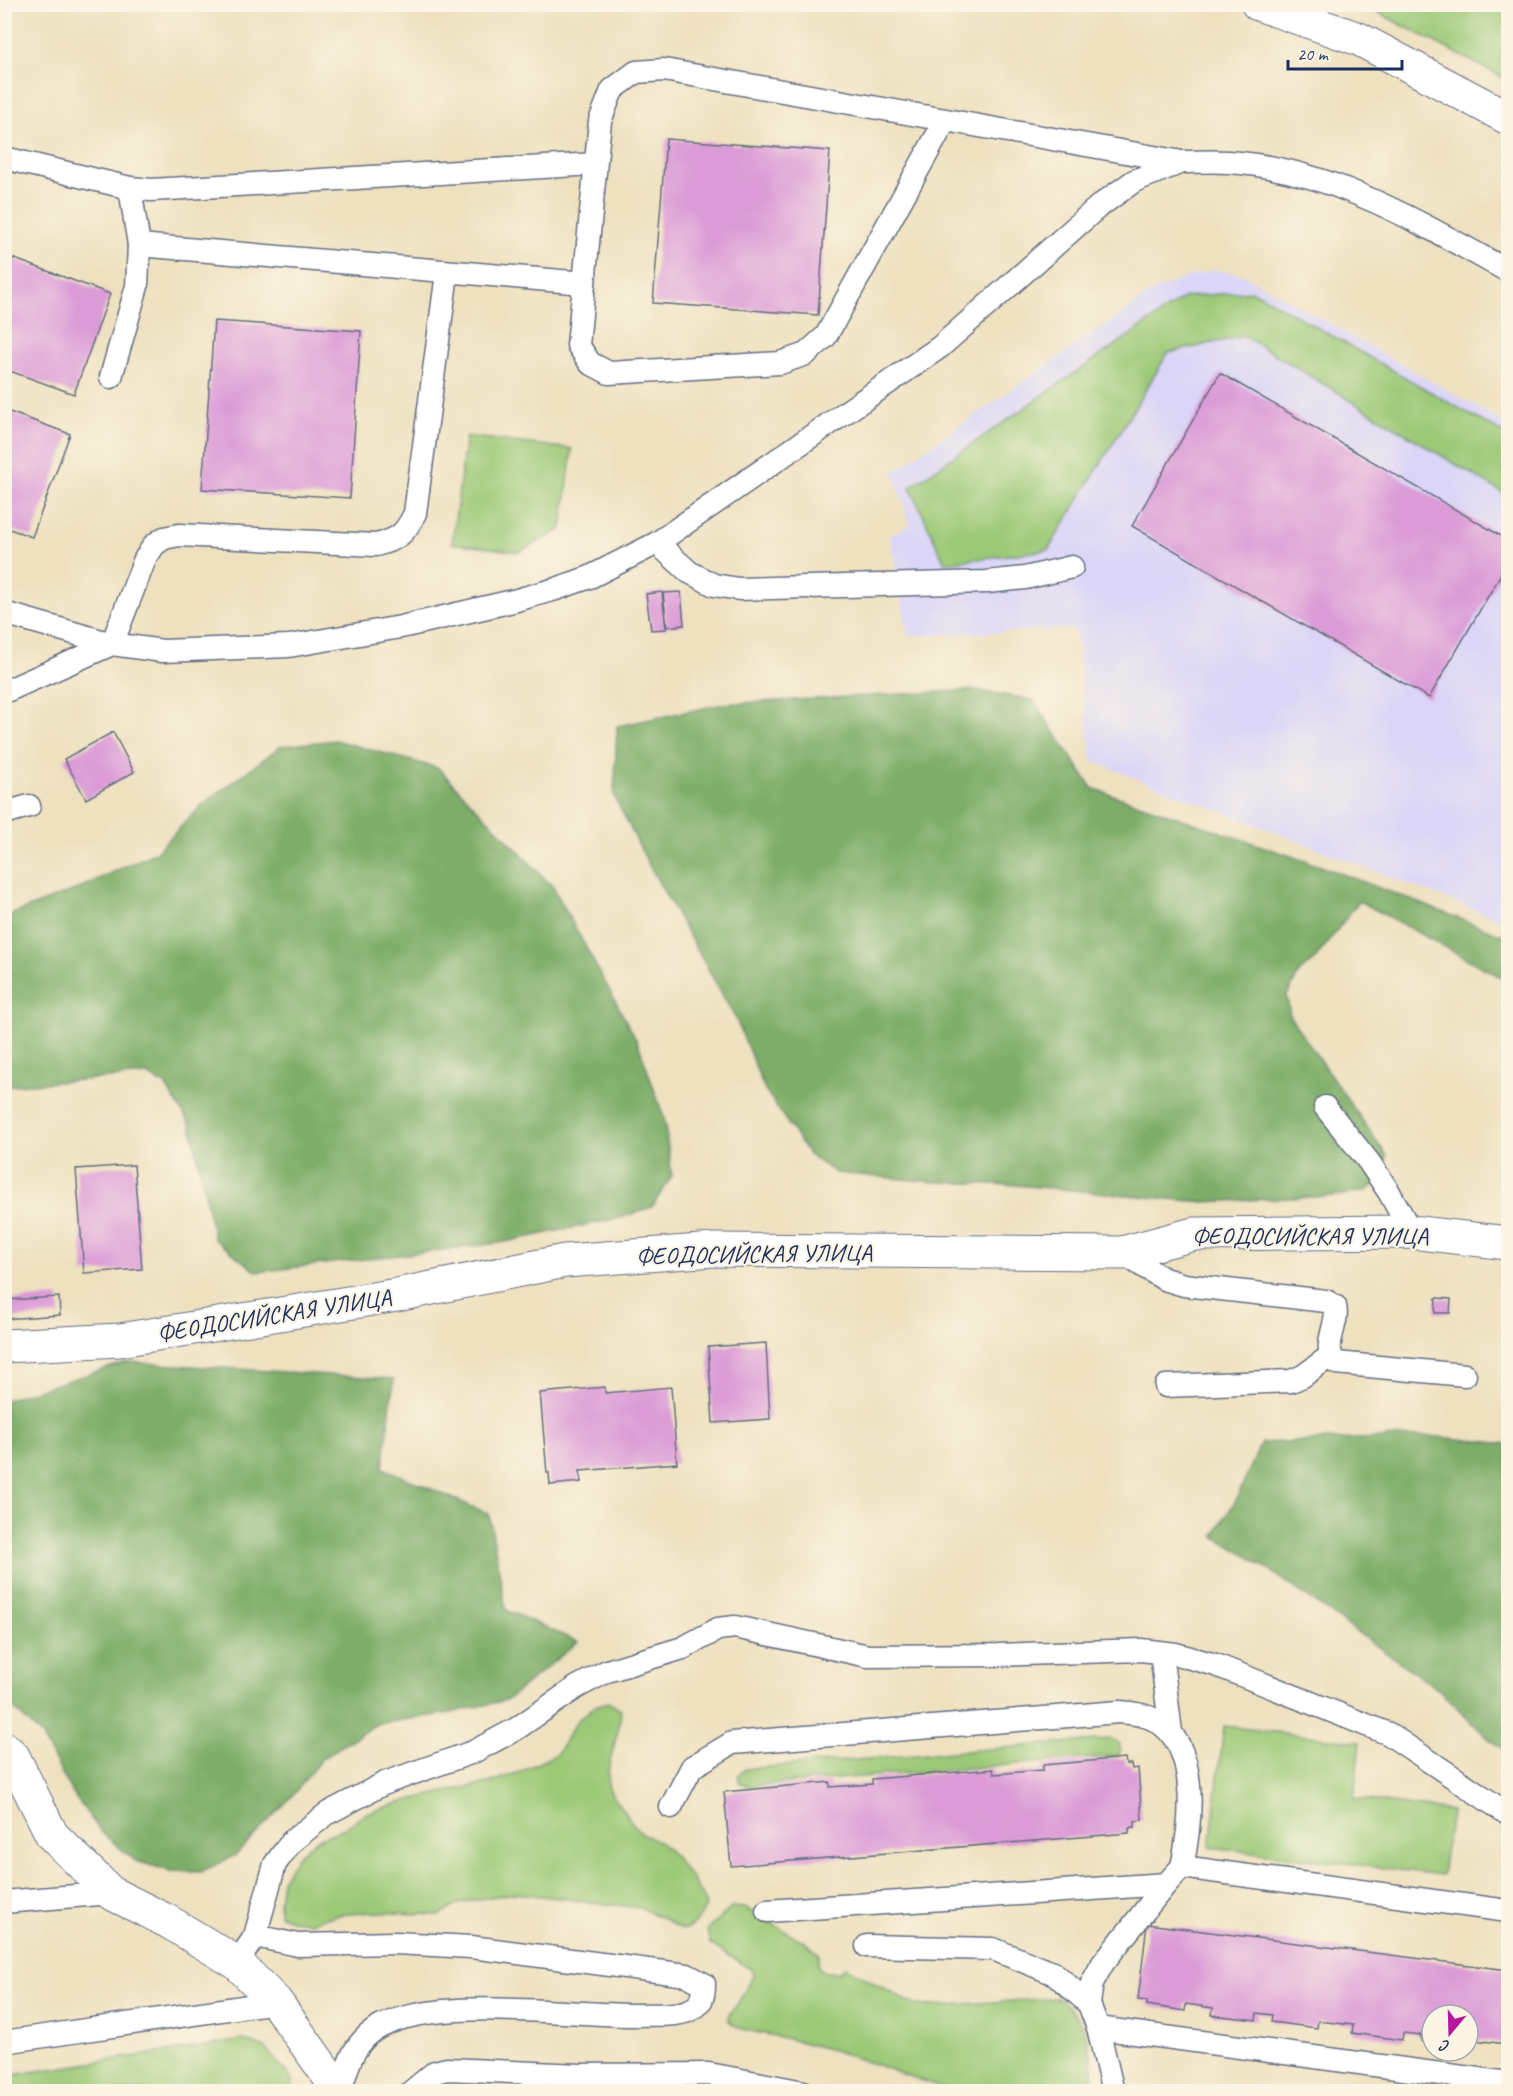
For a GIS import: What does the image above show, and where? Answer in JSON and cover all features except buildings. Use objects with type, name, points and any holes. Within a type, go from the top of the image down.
[{"type":"street","points":[[1258,4],[1359,39],[1509,118]]},
{"type":"street","name":"ФЕОДОСИЙСКАЯ УЛИЦА","points":[[4,1346],[120,1340],[397,1295],[565,1260],[714,1250],[1122,1252],[1194,1234],[1411,1232],[1509,1243]]},
{"type":"street","points":[[4,1748],[13,1756],[51,1835],[111,1893],[169,1922],[237,1963],[276,2002],[340,2091]]},
{"type":"lane","points":[[945,121],[826,336],[807,354],[780,363],[609,373],[590,363],[578,345],[600,121],[612,90],[636,72],[664,69],[1182,162],[1228,162],[1270,168],[1338,186],[1400,212],[1509,271]]},
{"type":"lane","points":[[4,158],[130,188],[151,190],[595,164]]},
{"type":"lane","points":[[4,613],[112,644],[163,651],[289,646],[401,627],[556,589],[590,577],[657,543],[940,347],[1098,207],[1134,181],[1182,162]]},
{"type":"lane","points":[[111,377],[137,286],[139,245],[130,188]]},
{"type":"lane","points":[[139,245],[584,283]]},
{"type":"lane","points":[[4,692],[112,644],[145,559],[154,545],[164,538],[178,535],[376,545],[394,540],[407,529],[415,513],[447,273]]},
{"type":"lane","points":[[657,543],[689,572],[714,585],[739,590],[987,582],[1025,578],[1072,567]]},
{"type":"lane","points":[[4,813],[29,806]]},
{"type":"lane","points":[[1325,1107],[1369,1162],[1411,1232]]},
{"type":"lane","points":[[1122,1252],[1164,1279],[1184,1285],[1326,1301],[1335,1306],[1337,1315],[1329,1345],[1330,1356],[1336,1363],[1466,1375]]},
{"type":"lane","points":[[1166,1386],[1291,1381],[1303,1376],[1330,1356]]},
{"type":"lane","points":[[237,1963],[255,1935],[275,1864],[292,1841],[328,1813],[385,1783],[473,1752],[516,1729],[577,1687],[607,1671],[684,1648],[718,1629],[735,1627],[868,1656],[998,1655],[1141,1650],[1176,1654],[1216,1665],[1389,1734],[1509,1814]]},
{"type":"lane","points":[[1089,2004],[1092,1983],[1103,1963],[1182,1867],[1189,1836],[1189,1786],[1182,1751],[1171,1732],[1161,1653]]},
{"type":"lane","points":[[671,1807],[692,1767],[732,1743],[1119,1712],[1138,1714],[1155,1720],[1171,1732]]},
{"type":"lane","points":[[1182,1867],[1509,1911]]},
{"type":"lane","points":[[767,1911],[1166,1884]]},
{"type":"lane","points":[[4,1902],[111,1893]]},
{"type":"lane","points":[[255,1935],[298,1945],[395,1943],[471,1947],[687,1975],[704,1984],[704,1998],[699,2004],[690,2010],[673,2014],[603,2015],[498,2010],[435,2011],[399,2019],[369,2034],[358,2045],[350,2055],[340,2091]]},
{"type":"lane","points":[[867,1946],[993,1949],[1055,1974],[1089,2004],[1098,2028],[1113,2091]]},
{"type":"lane","points":[[4,2042],[276,2002]]},
{"type":"lane","points":[[1098,2028],[1509,2083]]},
{"type":"lane","points":[[411,2091],[435,2072],[447,2068],[581,2075],[709,2074],[804,2091]]},
{"type":"shaded area","points":[[1216,270],[1244,275],[1508,425],[1508,923],[1092,761],[1075,629],[908,636],[890,536],[910,524],[893,472],[1154,291],[1187,277]]},
{"type":"green space","points":[[1358,5],[1508,5],[1508,80],[1371,9]]},
{"type":"green space","points":[[1253,291],[1508,436],[1508,496],[1244,336],[1168,353],[1048,550],[945,563],[910,487],[1185,297]]},
{"type":"green space","points":[[466,436],[572,449],[562,529],[519,552],[452,543]]},
{"type":"green space","points":[[975,690],[1033,700],[1092,788],[1335,871],[1508,937],[1508,981],[1359,901],[1316,958],[1299,973],[1287,996],[1290,1017],[1387,1156],[1383,1178],[1366,1191],[1336,1196],[1203,1202],[1015,1185],[935,1182],[836,1173],[809,1155],[764,1088],[736,1019],[650,867],[614,796],[617,726],[723,704]]},
{"type":"green space","points":[[335,740],[438,768],[553,887],[638,1043],[664,1118],[672,1176],[652,1207],[620,1218],[500,1243],[257,1272],[214,1239],[191,1125],[165,1085],[147,1075],[5,1086],[5,917],[77,889],[156,852],[202,805],[281,746]]},
{"type":"green space","points":[[127,1362],[394,1379],[383,1468],[489,1514],[506,1610],[578,1642],[507,1700],[450,1713],[376,1724],[321,1759],[294,1794],[236,1855],[201,1872],[170,1871],[136,1861],[102,1833],[73,1794],[41,1735],[4,1699],[5,1400]]},
{"type":"green space","points":[[1428,1436],[1508,1444],[1508,1752],[1491,1741],[1440,1691],[1265,1567],[1214,1536],[1236,1500],[1261,1443]]},
{"type":"green space","points":[[609,1702],[621,1711],[609,1767],[609,1788],[633,1824],[642,1833],[660,1842],[667,1849],[700,1892],[706,1907],[690,1926],[682,1930],[663,1918],[640,1908],[516,1893],[458,1904],[440,1915],[371,1912],[337,1915],[311,1922],[291,1920],[279,1914],[282,1880],[297,1856],[318,1839],[345,1828],[367,1813],[413,1799],[492,1782],[522,1771],[557,1754],[577,1721],[595,1706]]},
{"type":"green space","points":[[1224,1726],[1360,1742],[1354,1798],[1451,1811],[1442,1875],[1210,1847]]},
{"type":"green space","points":[[1110,1739],[1119,1743],[1121,1750],[1118,1756],[750,1786],[740,1784],[738,1776],[745,1769]]},
{"type":"green space","points":[[732,1907],[745,1908],[803,1941],[819,1953],[818,1967],[825,1972],[838,1973],[845,1967],[915,2005],[1058,1998],[1075,2014],[1084,2030],[1090,2049],[1095,2087],[1091,2092],[952,2091],[833,2050],[745,2030],[733,2025],[728,2019],[730,2012],[737,2005],[753,1976],[752,1970],[710,1944],[707,1930]]},
{"type":"green space","points":[[244,2040],[265,2048],[293,2080],[290,2091],[5,2091],[5,2076]]}]
